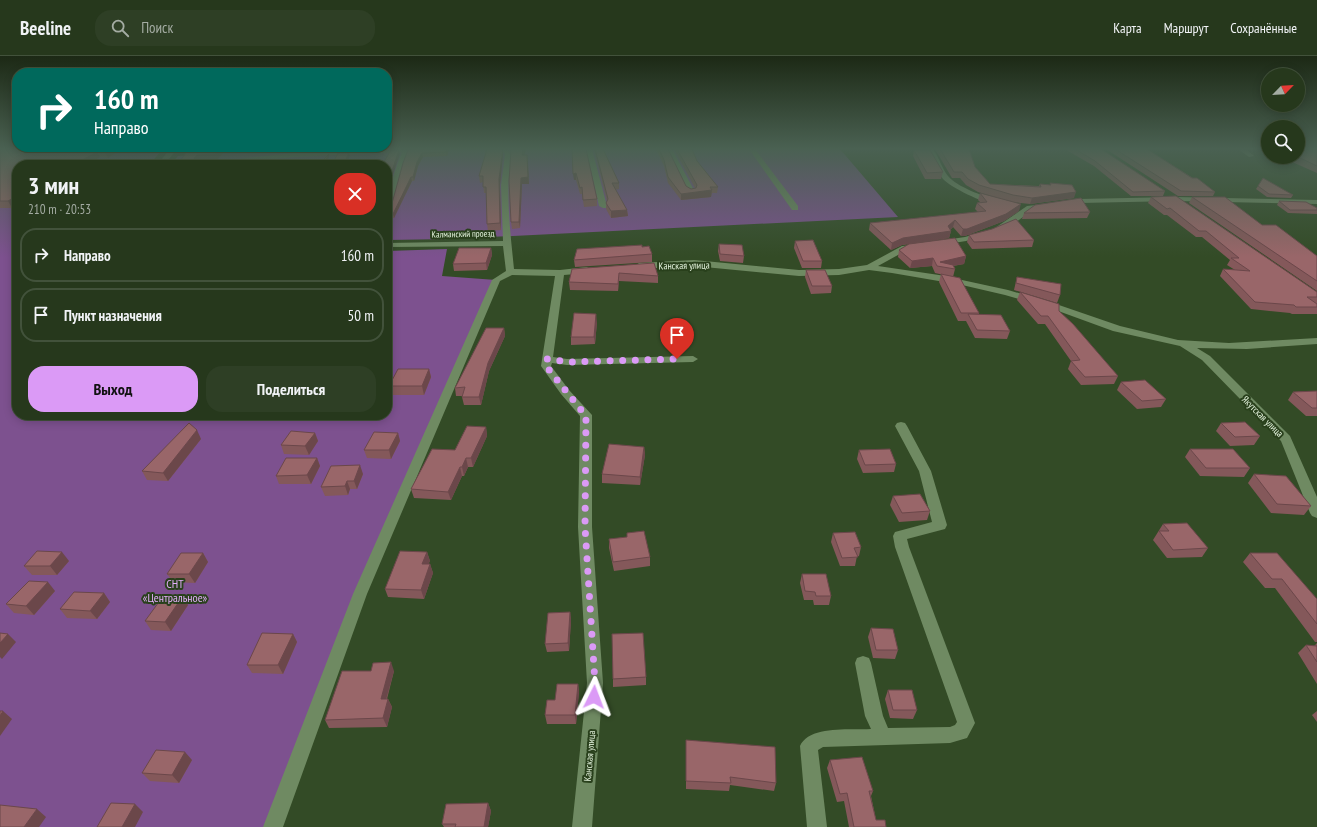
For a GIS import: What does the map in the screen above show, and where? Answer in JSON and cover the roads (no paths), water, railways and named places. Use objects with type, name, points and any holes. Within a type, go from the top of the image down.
[{"type":"street","points":[[505,185],[507,243]]},
{"type":"street","points":[[598,185],[603,206]]},
{"type":"street","points":[[687,185],[691,192]]},
{"type":"street","points":[[778,185],[795,208]]},
{"type":"street","points":[[958,185],[989,200],[1002,204]]},
{"type":"street","points":[[1166,193],[1191,210]]},
{"type":"street","points":[[1016,207],[1030,208],[1079,201],[1176,199],[1317,202]]},
{"type":"street","points":[[935,244],[966,239],[986,233],[1008,224],[1030,208]]},
{"type":"street","name":"Калманский проезд","points":[[392,245],[507,243],[510,272]]},
{"type":"street","name":"Канская улица","points":[[633,267],[694,263],[799,273],[839,272],[868,267],[898,251],[920,246]]},
{"type":"street","points":[[868,267],[910,272],[1004,292],[1054,306],[1080,317],[1128,332],[1178,343],[1210,346],[1317,341]]},
{"type":"street","points":[[273,827],[360,594],[496,280],[510,272],[560,273],[596,269]]},
{"type":"street","points":[[560,273],[547,359],[568,362],[693,359]]},
{"type":"street","name":"Якутская улица","points":[[1178,343],[1206,358],[1286,439],[1317,514]]},
{"type":"street","name":"Канская улица","points":[[547,359],[546,366],[586,416],[585,527],[595,683],[582,827]]},
{"type":"street","points":[[817,827],[809,746],[821,739],[950,735],[962,732],[966,723],[902,547],[900,536],[940,525],[925,471],[901,426]]},
{"type":"street","points":[[862,663],[874,716],[883,738]]},
{"type":"park label","name":"СНТ «Центральное»","points":[[175,591]]}]
